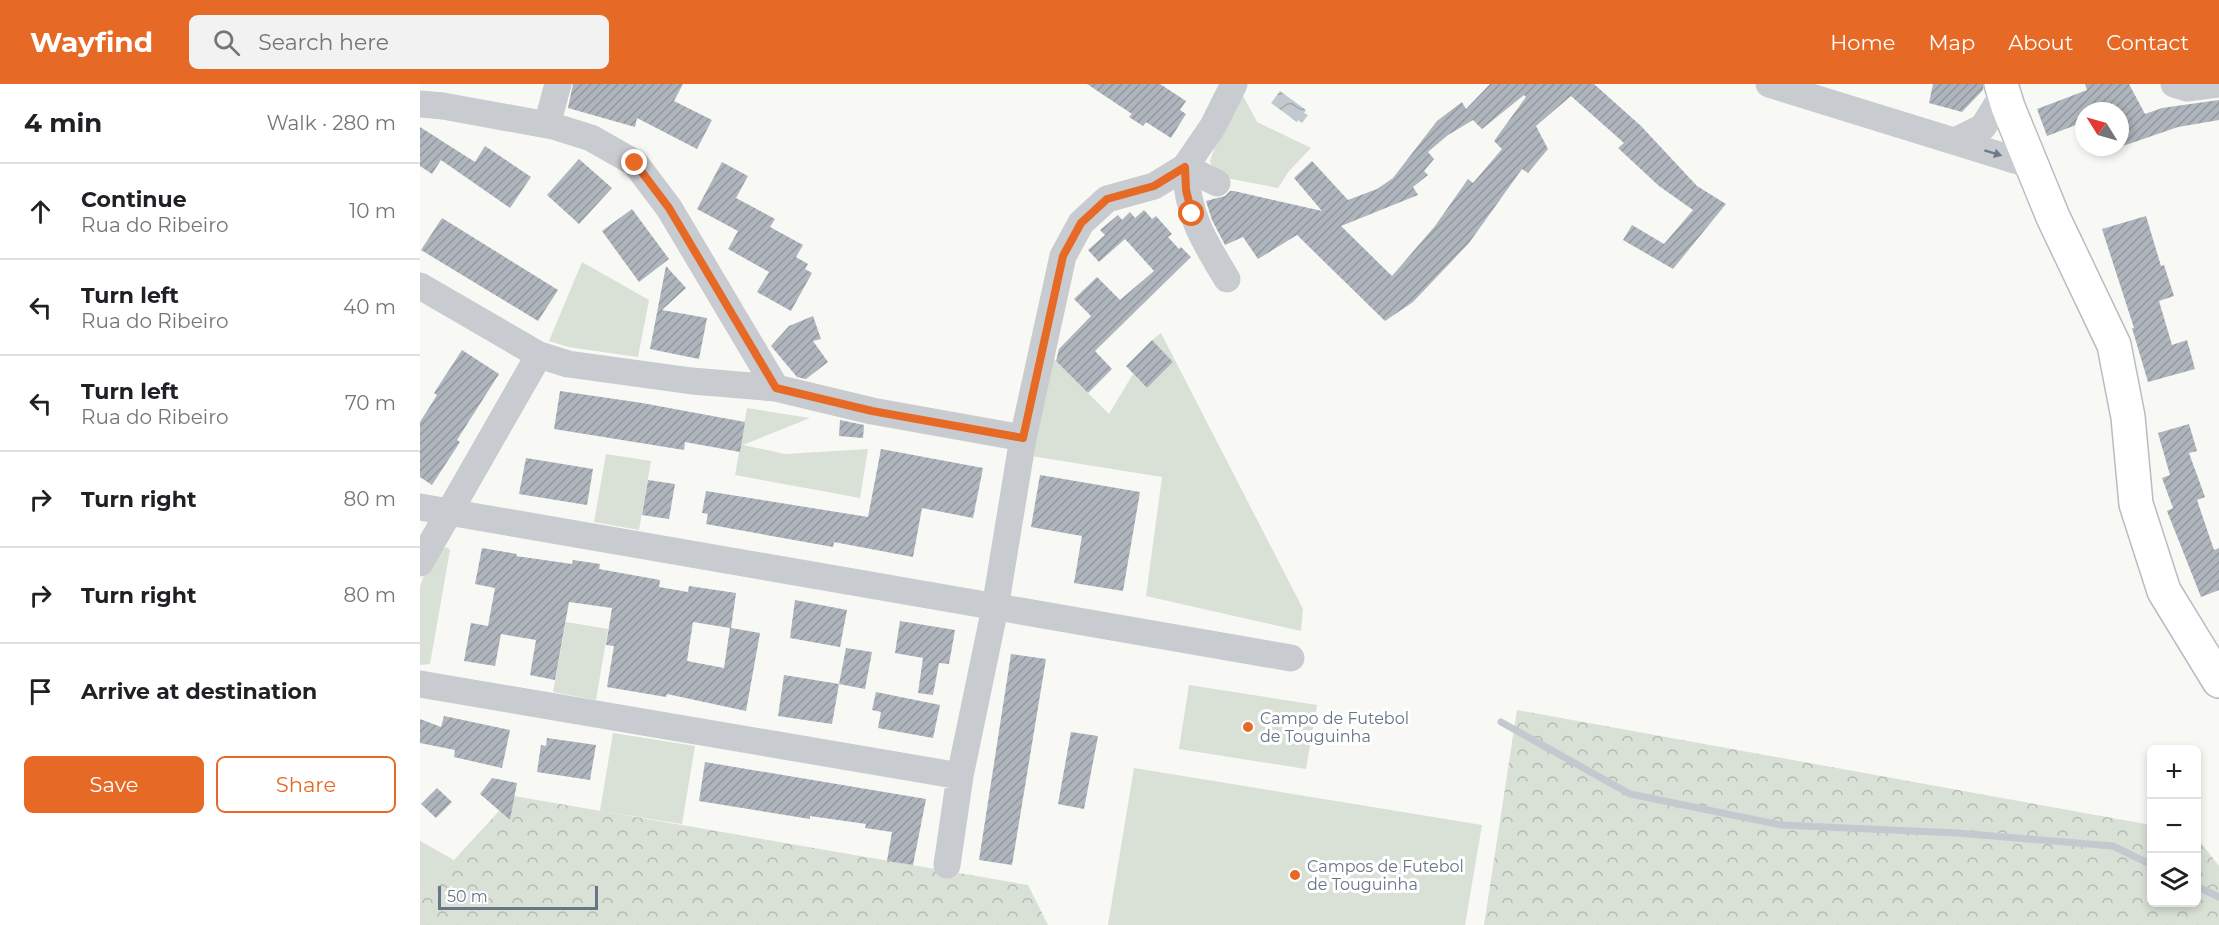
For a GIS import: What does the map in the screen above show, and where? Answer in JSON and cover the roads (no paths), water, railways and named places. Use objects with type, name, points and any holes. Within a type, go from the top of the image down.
[{"type":"main road","points":[[2002,88],[2053,217],[2114,345],[2128,417],[2136,504],[2164,591],[2219,681]]},
{"type":"main road","points":[[2174,606],[2219,661]]},
{"type":"street","points":[[547,125],[558,84]]},
{"type":"street","points":[[947,865],[960,776],[995,608],[1023,438],[1063,256],[1081,223],[1107,199],[1154,186],[1185,167],[1213,126],[1234,84]]},
{"type":"street","points":[[1769,84],[2031,165]]},
{"type":"street","points":[[2174,84],[2187,88],[2219,84]]},
{"type":"street","points":[[1955,141],[1983,127],[2002,88]]},
{"type":"street","points":[[420,104],[547,125],[591,138],[635,163],[669,208],[776,388]]},
{"type":"street","points":[[1185,167],[1217,183]]},
{"type":"street","points":[[1185,167],[1186,190],[1192,214],[1202,239],[1227,279]]},
{"type":"street","points":[[420,286],[539,355],[568,364],[692,381],[776,388],[872,411],[1023,438]]},
{"type":"street","points":[[420,563],[539,355]]},
{"type":"street","points":[[420,507],[1290,658]]},
{"type":"street","points":[[420,684],[960,776]]},
{"type":"water","points":[[1280,91],[1306,110],[1304,113],[1308,115],[1302,123],[1298,120],[1297,122],[1271,103]]},
{"type":"waterway","points":[[1501,722],[1630,794],[1781,825],[1957,833],[2113,846],[2147,863]]},
{"type":"waterway","points":[[2201,888],[2219,897]]},
{"type":"place","name":"Campo de Futebol de Touguinha","points":[[1248,727]]},
{"type":"place","name":"Campos de Futebol de Touguinha","points":[[1295,875]]}]
